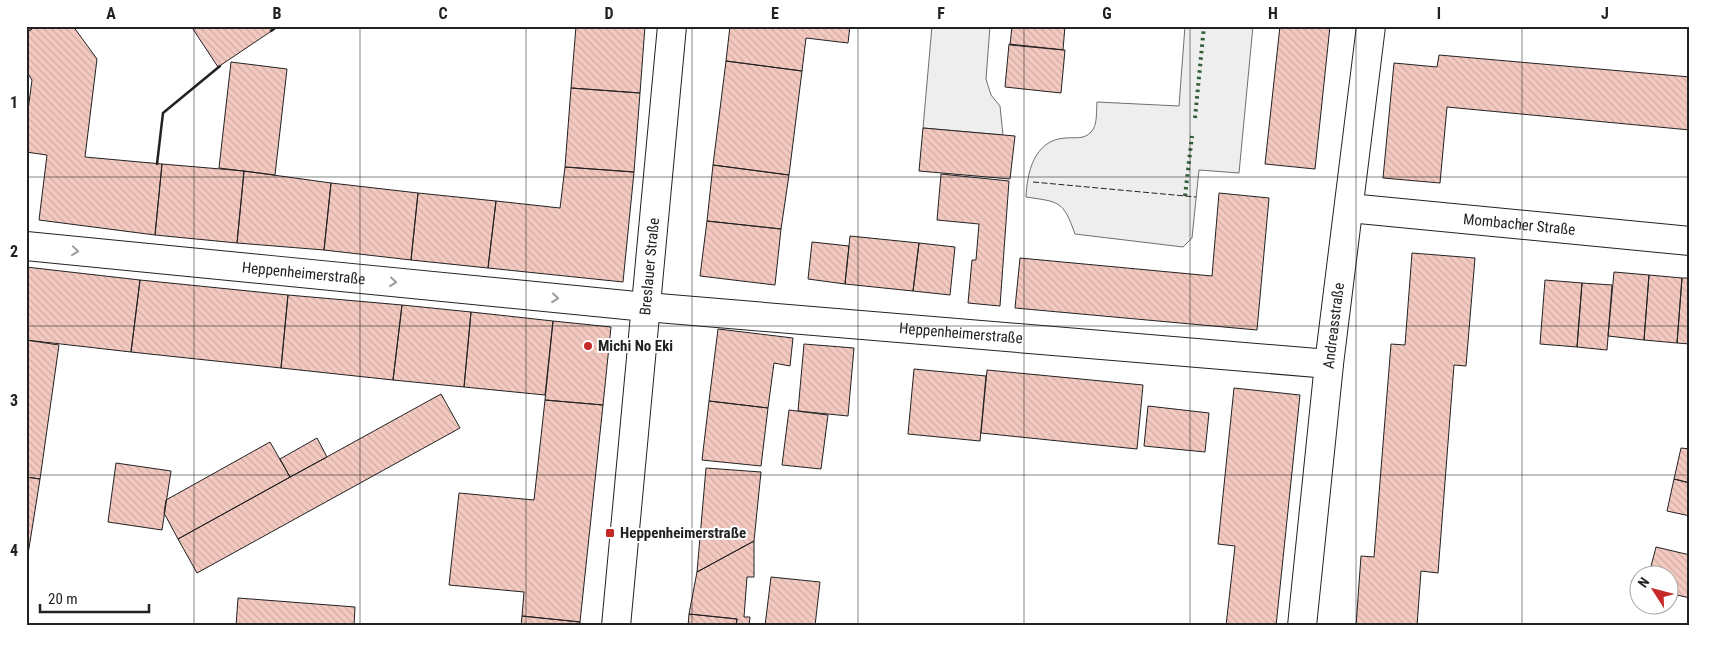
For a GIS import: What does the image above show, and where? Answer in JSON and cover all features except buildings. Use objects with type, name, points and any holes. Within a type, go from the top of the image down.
[{"type":"street","name":"Breslauer Straße","points":[[616,626],[672,26]]},
{"type":"street","name":"Andreasstraße","points":[[1302,626],[1329,364],[1371,26]]},
{"type":"street","name":"Mombacher Straße","points":[[1349,208],[1690,241]]},
{"type":"street","name":"Heppenheimerstraße","points":[[26,246],[646,307],[1329,364]]},
{"type":"shaded area","points":[[932,26],[990,26],[986,79],[991,95],[1000,106],[1003,135],[923,128]]},
{"type":"shaded area","points":[[1185,26],[1253,26],[1239,173],[1199,170],[1192,238],[1183,247],[1075,234],[1067,215],[1058,205],[1046,200],[1026,197],[1028,178],[1034,159],[1039,151],[1054,140],[1088,135],[1096,122],[1097,102],[1179,106]]},
{"type":"hedge","points":[[1195,118],[1204,26]]},
{"type":"hedge","points":[[1185,196],[1192,136]]},
{"type":"fence","points":[[1033,182],[1196,197]]},
{"type":"wall","points":[[271,31],[278,26]]},
{"type":"wall","points":[[157,164],[163,113],[220,66]]},
{"type":"place","name":"Michi No Eki","points":[[588,346]]},
{"type":"place","name":"Heppenheimerstraße","points":[[610,533]]}]
